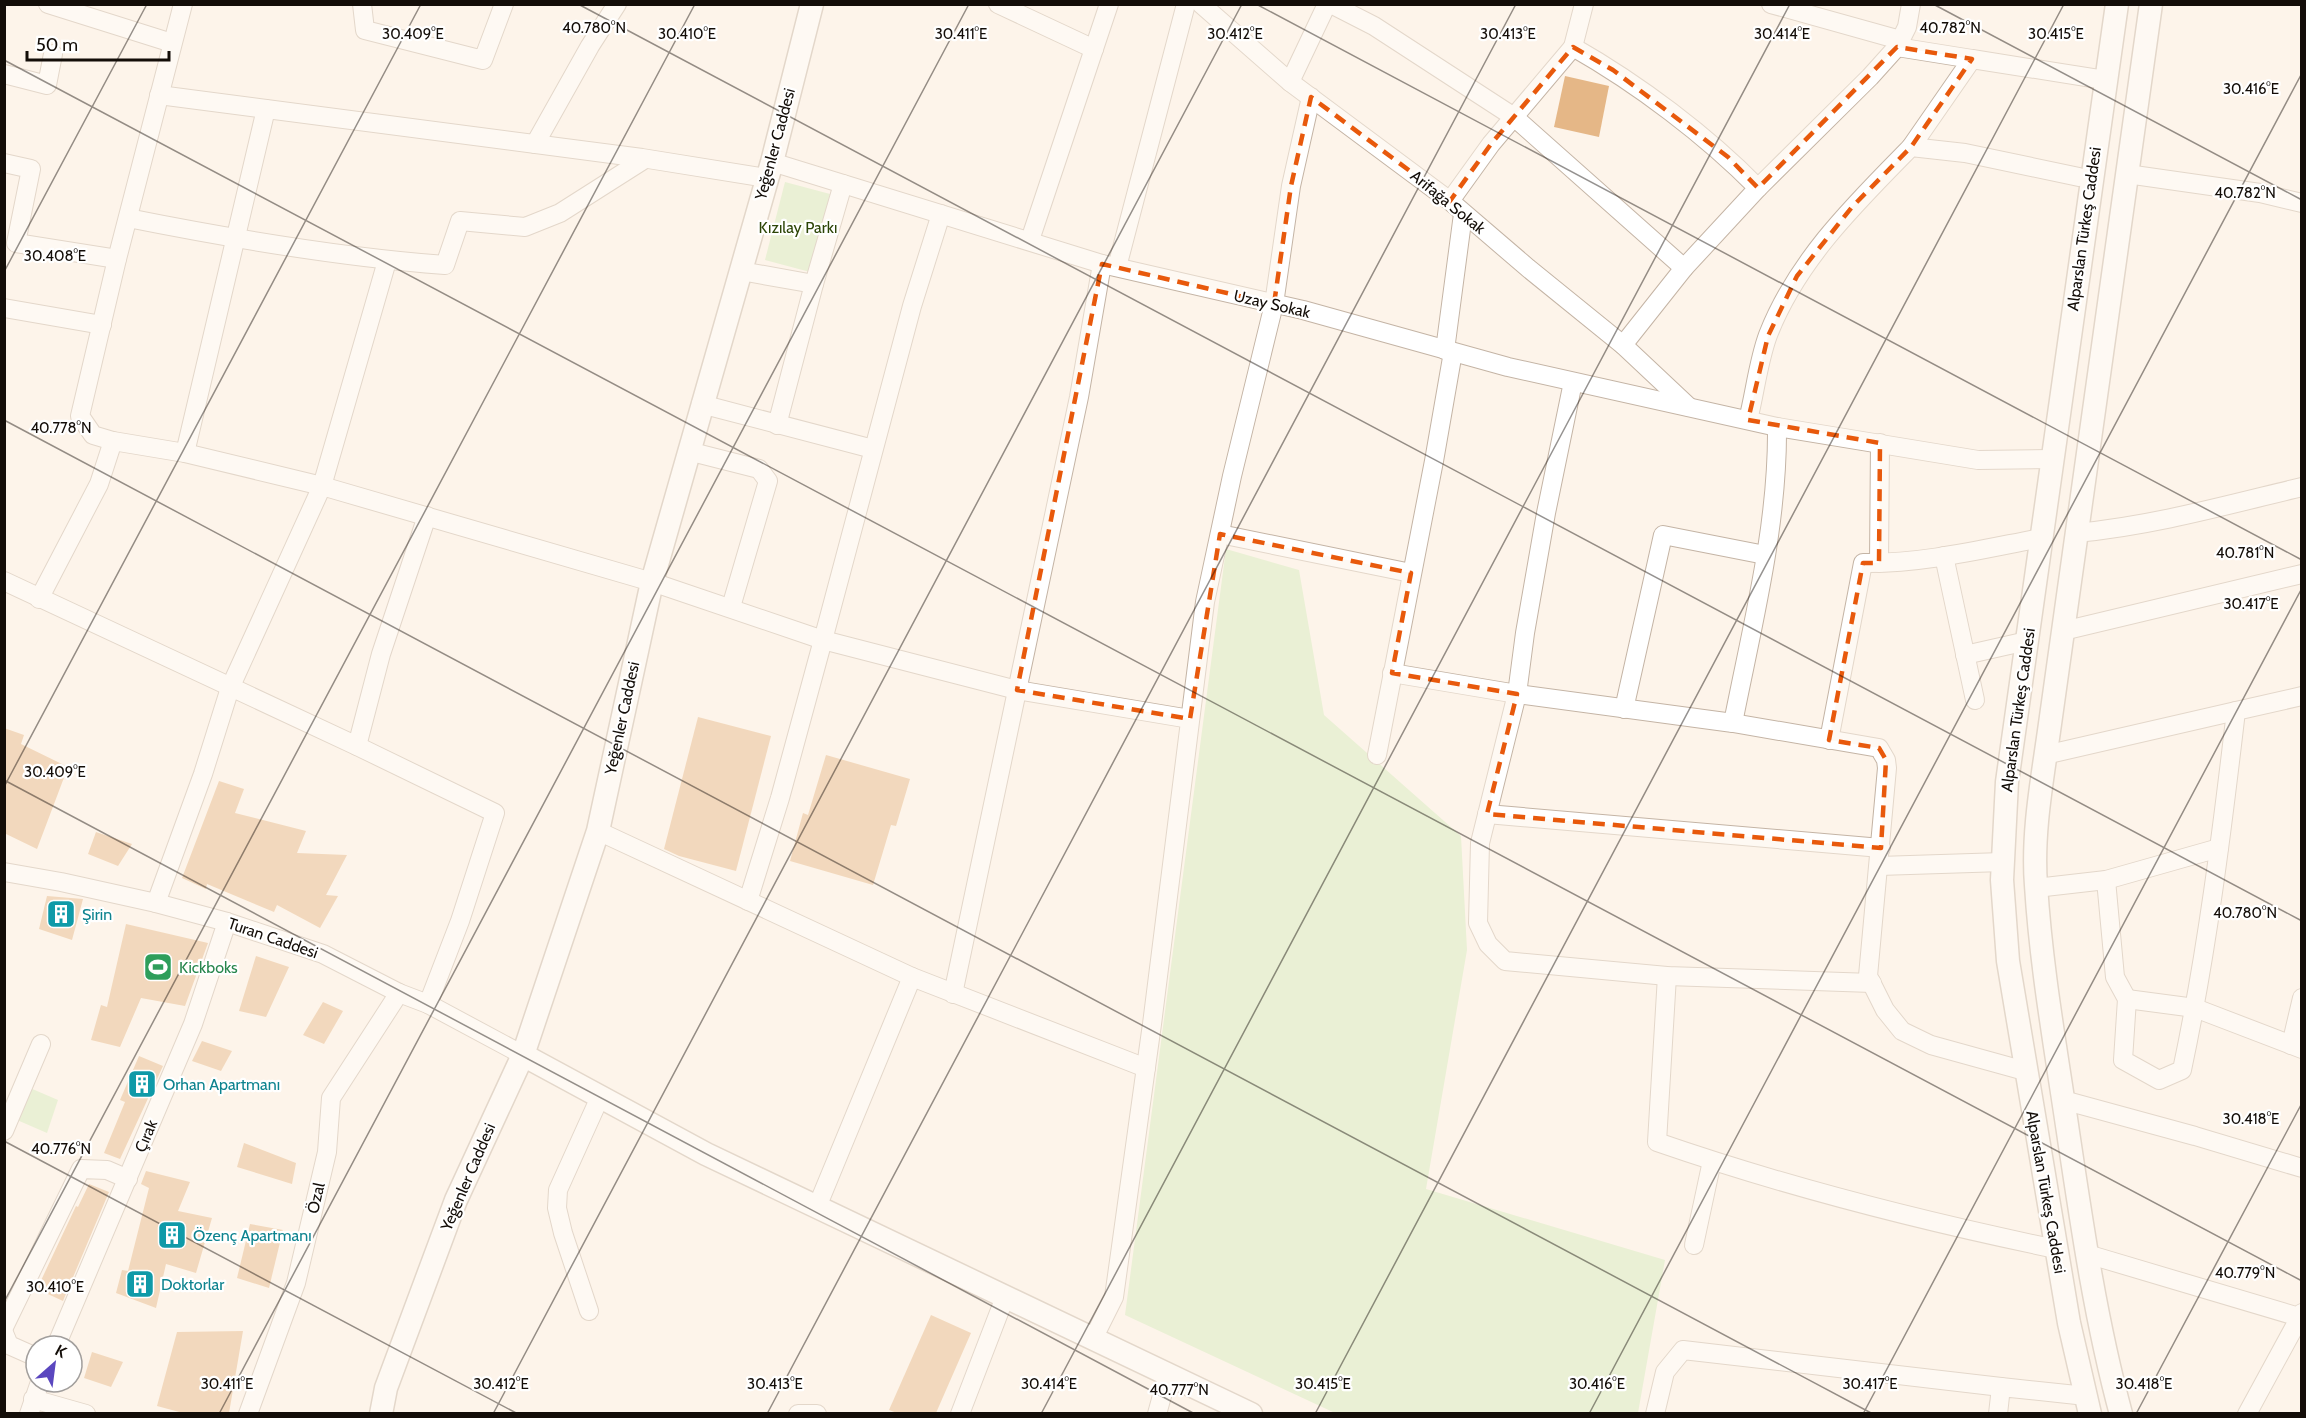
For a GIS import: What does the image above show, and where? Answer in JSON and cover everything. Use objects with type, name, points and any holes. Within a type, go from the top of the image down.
[{"type":"street","points":[[48,4],[172,43]]},
{"type":"street","points":[[183,4],[117,259],[80,416],[93,435],[113,441],[185,453],[322,486],[652,582],[823,640],[1017,690],[1190,719]]},
{"type":"street","points":[[362,4],[365,30],[483,60],[504,4]]},
{"type":"street","points":[[535,144],[590,46],[617,4]]},
{"type":"street","name":"Yeğenler Caddesi","points":[[381,1413],[386,1388],[456,1200],[523,1055],[598,831],[652,582],[701,404],[770,170],[812,4]]},
{"type":"street","points":[[998,4],[1094,49]]},
{"type":"street","points":[[1030,240],[1109,4]]},
{"type":"street","points":[[953,994],[1079,397],[1110,266],[1186,4]]},
{"type":"street","name":"Arifağa Sokak","points":[[1201,4],[1290,82],[1457,207],[1623,345],[1689,407]]},
{"type":"street","points":[[1290,82],[1327,4]]},
{"type":"street","points":[[1331,4],[1374,26],[1514,117],[1684,268]]},
{"type":"street","points":[[1377,755],[1434,461],[1449,351],[1457,207],[1491,144],[1573,47],[1584,4]]},
{"type":"street","points":[[1771,4],[1899,44],[1972,59],[2105,80]]},
{"type":"street","points":[[1623,345],[1684,268],[1758,188],[1870,77],[1899,44],[1907,27],[1911,4]]},
{"type":"street","name":"Alparslan Türkeş Caddesi","points":[[2088,1405],[2069,1323],[2025,1071],[2008,960],[2003,862],[2007,782],[2117,4]]},
{"type":"street","name":"Alparslan Türkeş Caddesi","points":[[2121,1413],[2110,1373],[2087,1254],[2063,1100],[2036,888],[2038,817],[2045,755],[2151,4]]},
{"type":"street","points":[[1573,47],[1623,77],[1728,157],[1758,188]]},
{"type":"street","points":[[4,74],[47,85],[53,54]]},
{"type":"street","points":[[1748,420],[1768,336],[1797,276],[1852,207],[1911,147],[1972,59]]},
{"type":"street","name":"Uzay Sokak","points":[[159,95],[645,159],[770,170],[843,184],[1110,266],[1274,304],[1508,367],[1777,427],[1978,460],[2053,459]]},
{"type":"street","points":[[1093,1339],[1114,1297],[1146,1068],[1205,602],[1274,304],[1291,186],[1311,97]]},
{"type":"street","points":[[185,453],[266,109]]},
{"type":"street","points":[[1911,147],[1965,153],[2079,177]]},
{"type":"street","points":[[128,218],[234,239],[387,261],[445,265],[460,221],[525,227],[560,213],[645,159]]},
{"type":"street","points":[[4,164],[31,169],[16,243],[117,259]]},
{"type":"street","points":[[2127,174],[2260,193],[2301,203]]},
{"type":"street","points":[[777,425],[843,184]]},
{"type":"street","points":[[748,901],[780,798],[912,306],[941,214]]},
{"type":"street","points":[[156,903],[203,774],[231,688],[322,486],[387,261]]},
{"type":"street","points":[[741,271],[814,284]]},
{"type":"street","points":[[4,308],[102,325]]},
{"type":"street","points":[[1574,382],[1544,524],[1516,694],[1480,843],[1478,923],[1488,944],[1505,961],[1667,976],[1872,983]]},
{"type":"street","points":[[701,404],[873,449]]},
{"type":"street","points":[[1733,723],[1774,508],[1777,427]]},
{"type":"street","points":[[39,599],[99,484],[113,441]]},
{"type":"street","points":[[1879,563],[1881,443]]},
{"type":"street","points":[[688,451],[759,469],[768,481],[731,607]]},
{"type":"street","points":[[2076,533],[2099,531],[2194,513],[2301,487]]},
{"type":"street","points":[[357,746],[381,654],[426,516]]},
{"type":"street","points":[[1220,534],[1411,573]]},
{"type":"street","points":[[1624,710],[1663,535],[1765,555]]},
{"type":"street","points":[[1829,740],[1863,563],[1944,555],[2041,538]]},
{"type":"street","points":[[1944,555],[1975,700]]},
{"type":"street","points":[[2063,631],[2301,574]]},
{"type":"street","points":[[4,581],[495,813],[460,921],[428,1004]]},
{"type":"street","points":[[1965,656],[2027,641]]},
{"type":"street","points":[[1392,673],[1624,710],[1733,723],[1879,748],[1886,760],[1880,857],[1868,976],[1885,1010],[1902,1031],[1930,1045],[2025,1071]]},
{"type":"street","points":[[2045,755],[2301,696]]},
{"type":"street","points":[[2106,880],[2115,977],[2127,999],[2123,1060],[2159,1080],[2182,1070],[2195,1008],[2219,848],[2236,711]]},
{"type":"street","points":[[1487,814],[1880,857],[2003,862]]},
{"type":"street","points":[[598,831],[912,977],[1146,1068]]},
{"type":"street","points":[[2036,888],[2106,880],[2219,848]]},
{"type":"street","name":"Turan Caddesi","points":[[4,872],[156,903],[227,922],[323,954],[399,993],[428,1004],[523,1055]]},
{"type":"street","name":"Çırak","points":[[61,1334],[193,1024],[227,922]]},
{"type":"street","points":[[1667,976],[1657,1142],[1744,1172],[1954,1228],[2056,1249]]},
{"type":"street","points":[[817,1207],[912,977]]},
{"type":"street","name":"Özal","points":[[248,1413],[296,1283],[327,1152],[331,1098],[399,993]]},
{"type":"street","points":[[2127,999],[2195,1008],[2296,1047],[2301,998]]},
{"type":"street","points":[[7,1121],[41,1044]]},
{"type":"street","points":[[523,1055],[706,1154],[1251,1413]]},
{"type":"street","points":[[589,1311],[557,1208],[558,1190],[600,1097]]},
{"type":"street","points":[[2063,1100],[2301,1168]]},
{"type":"street","points":[[1694,1245],[1712,1161]]},
{"type":"street","points":[[4,1327],[81,1169],[107,1170],[128,1179]]},
{"type":"street","points":[[2087,1254],[2300,1315],[2247,1413]]},
{"type":"street","points":[[960,1413],[1005,1297]]},
{"type":"street","points":[[4,1332],[9,1344],[24,1351]]},
{"type":"street","points":[[1655,1413],[1665,1372],[1683,1350],[2001,1387],[2088,1405]]},
{"type":"street","points":[[1157,1413],[1168,1374]]},
{"type":"street","points":[[1998,1413],[2001,1387]]},
{"type":"street","points":[[31,1406],[86,1413]]},
{"type":"street","points":[[798,1413],[817,1413]]},
{"type":"highlighted area","points":[[1573,47],[1613,70],[1728,157],[1758,188],[1897,47],[1972,59],[1911,147],[1852,207],[1797,276],[1768,336],[1748,420],[1880,443],[1879,563],[1863,563],[1829,740],[1879,748],[1886,760],[1881,848],[1487,814],[1517,694],[1392,673],[1411,573],[1220,534],[1190,719],[1017,690],[1102,264],[1274,304],[1291,186],[1311,97],[1450,201],[1491,144]]},
{"type":"green space","name":"Kızılay Parkı","points":[[785,182],[830,194],[810,272],[765,260]]},
{"type":"green space","points":[[1226,549],[1299,570],[1324,715],[1461,836],[1467,950],[1426,1189],[1665,1260],[1638,1413],[1335,1413],[1125,1315]]},
{"type":"green space","points":[[30,1088],[58,1100],[47,1133],[17,1120]]},
{"type":"building","points":[[1565,76],[1609,86],[1599,137],[1554,127]]},
{"type":"building","points":[[698,717],[771,736],[736,871],[679,856],[664,849]]},
{"type":"building","points":[[4,728],[24,735],[21,744],[68,767],[37,849],[4,833]]},
{"type":"building","points":[[826,755],[910,779],[896,826],[891,825],[873,885],[790,861],[803,813],[808,815]]},
{"type":"building","points":[[219,781],[244,789],[235,813],[306,831],[297,853],[347,855],[326,895],[338,896],[320,928],[277,905],[274,912],[207,884],[206,889],[182,878]]},
{"type":"building","points":[[96,832],[132,844],[118,866],[88,854]]},
{"type":"building","name":"Şirin","points":[[47,896],[83,899],[72,940],[39,929]]},
{"type":"building","name":"Kickboks","points":[[126,924],[208,943],[185,1006],[141,998],[120,1047],[91,1040],[101,1005],[107,1007]]},
{"type":"building","points":[[256,956],[289,967],[266,1017],[239,1011]]},
{"type":"building","points":[[323,1002],[343,1011],[324,1044],[303,1035]]},
{"type":"building","points":[[202,1041],[232,1051],[221,1071],[192,1061]]},
{"type":"building","points":[[139,1056],[163,1066],[120,1159],[104,1153],[125,1102],[120,1100]]},
{"type":"building","points":[[244,1143],[296,1163],[292,1184],[237,1167]]},
{"type":"building","points":[[146,1171],[190,1182],[178,1211],[212,1218],[196,1273],[166,1264],[156,1308],[116,1293],[122,1270],[128,1271],[149,1188],[141,1184]]},
{"type":"building","points":[[89,1184],[109,1192],[63,1301],[37,1289],[76,1206],[78,1207]]},
{"type":"building","points":[[250,1224],[283,1230],[269,1288],[237,1278]]},
{"type":"building","points":[[931,1315],[971,1333],[936,1413],[897,1413],[889,1410]]},
{"type":"building","points":[[243,1331],[229,1413],[183,1413],[157,1406],[177,1332]]},
{"type":"building","points":[[92,1352],[123,1362],[111,1387],[84,1378]]},
{"type":"place","name":"Şirin","points":[[61,914]]},
{"type":"place","name":"Kickboks","points":[[158,967]]},
{"type":"place","name":"Orhan Apartmanı","points":[[142,1084]]},
{"type":"place","name":"Özenç Apartmanı","points":[[172,1235]]},
{"type":"place","name":"Doktorlar","points":[[140,1284]]}]
